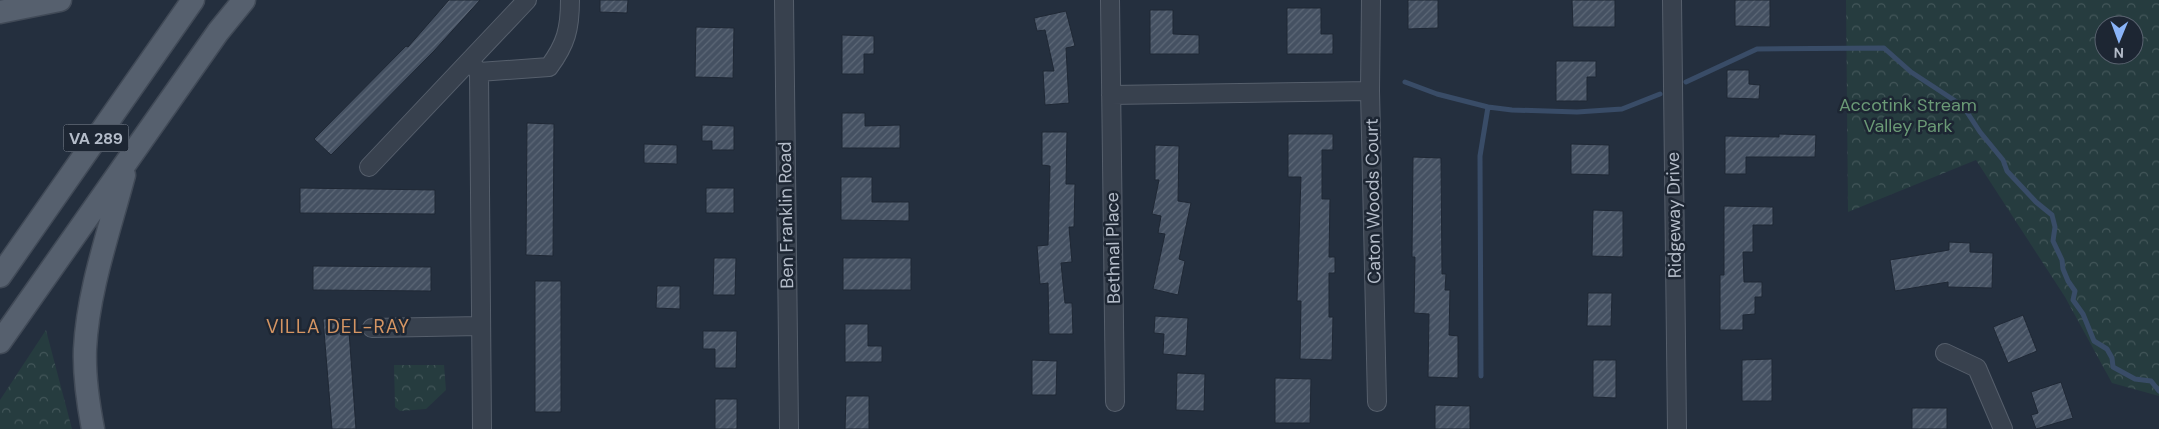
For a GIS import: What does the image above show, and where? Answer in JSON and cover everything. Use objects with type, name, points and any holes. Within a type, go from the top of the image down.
[{"type":"main road","points":[[0,12],[60,0]]},
{"type":"main road","name":"VA 289","points":[[0,276],[193,0]]},
{"type":"main road","name":"VA 289","points":[[0,342],[218,32],[244,0]]},
{"type":"main road","points":[[93,429],[85,368],[88,318],[128,160]]},
{"type":"street","points":[[369,167],[474,67],[527,0]]},
{"type":"street","points":[[474,67],[549,67],[562,50],[568,33],[570,0]]},
{"type":"street","name":"Ben Franklin Road","points":[[784,0],[789,429]]},
{"type":"street","name":"Bethnal Place","points":[[1110,0],[1115,402]]},
{"type":"street","name":"Caton Woods Court","points":[[1371,0],[1370,91],[1377,402]]},
{"type":"street","name":"Ridgeway Drive","points":[[1672,0],[1677,429]]},
{"type":"street","points":[[474,67],[482,429]]},
{"type":"street","points":[[1111,95],[1370,91]]},
{"type":"street","points":[[372,328],[480,326]]},
{"type":"street","points":[[1946,353],[1977,368],[2003,429]]},
{"type":"green space","name":"Accotink Stream Valley Park","points":[[1846,0],[2159,0],[2159,396],[2112,383],[2065,297],[1976,160],[1848,212]]},
{"type":"green space","points":[[46,330],[72,429],[0,429],[0,400]]},
{"type":"green space","points":[[394,365],[444,365],[446,390],[426,409],[400,411],[395,407]]},
{"type":"building","points":[[449,0],[480,0],[434,51],[331,155],[314,139],[406,46],[408,47]]},
{"type":"building","points":[[600,0],[628,0],[627,13],[600,12]]},
{"type":"building","points":[[1408,0],[1438,0],[1438,28],[1408,29]]},
{"type":"building","points":[[1572,0],[1615,0],[1615,27],[1573,27]]},
{"type":"building","points":[[1735,0],[1770,0],[1770,27],[1735,26]]},
{"type":"building","points":[[1287,8],[1321,8],[1321,34],[1333,34],[1333,54],[1287,54]]},
{"type":"building","points":[[1150,10],[1173,10],[1173,34],[1199,35],[1199,54],[1150,54]]},
{"type":"building","points":[[1066,11],[1075,46],[1066,48],[1069,103],[1045,105],[1043,71],[1054,71],[1045,30],[1037,31],[1034,18]]},
{"type":"building","points":[[696,27],[734,28],[733,78],[695,77]]},
{"type":"building","points":[[842,35],[874,36],[874,54],[864,54],[864,74],[842,74]]},
{"type":"building","points":[[1556,61],[1596,61],[1596,77],[1587,77],[1587,101],[1556,101]]},
{"type":"building","points":[[1727,70],[1749,70],[1749,84],[1760,85],[1759,99],[1727,98]]},
{"type":"building","points":[[842,113],[865,113],[865,126],[900,125],[900,148],[842,148]]},
{"type":"building","points":[[527,123],[554,124],[553,256],[526,255]]},
{"type":"building","points":[[702,125],[734,126],[734,150],[712,150],[712,141],[702,141]]},
{"type":"building","points":[[1042,132],[1067,132],[1066,184],[1075,184],[1074,227],[1069,227],[1072,262],[1061,263],[1065,303],[1072,303],[1073,334],[1049,334],[1048,283],[1040,284],[1037,246],[1048,245],[1050,166],[1042,165]]},
{"type":"building","points":[[1288,134],[1333,134],[1333,150],[1322,150],[1322,199],[1330,199],[1329,257],[1335,257],[1335,273],[1329,273],[1329,317],[1333,317],[1332,360],[1300,359],[1301,301],[1297,301],[1301,177],[1288,177]]},
{"type":"building","points":[[1779,134],[1816,135],[1815,157],[1746,157],[1746,174],[1725,174],[1725,136],[1779,137]]},
{"type":"building","points":[[644,144],[677,145],[677,164],[644,163]]},
{"type":"building","points":[[1571,144],[1609,145],[1609,175],[1571,174]]},
{"type":"building","points":[[1155,145],[1179,146],[1178,201],[1191,203],[1179,259],[1185,261],[1178,295],[1153,289],[1165,234],[1158,233],[1161,216],[1152,214],[1159,180],[1155,180]]},
{"type":"building","points":[[1413,157],[1441,158],[1442,274],[1446,274],[1445,290],[1450,290],[1449,335],[1458,336],[1458,378],[1428,377],[1429,314],[1414,313],[1415,257],[1412,257]]},
{"type":"building","points":[[841,177],[872,177],[872,202],[909,202],[909,221],[841,220]]},
{"type":"building","points":[[300,188],[435,190],[435,214],[300,213]]},
{"type":"building","points":[[706,188],[734,188],[734,213],[706,213]]},
{"type":"building","points":[[1724,206],[1773,207],[1773,225],[1753,225],[1753,252],[1743,252],[1744,282],[1762,282],[1762,297],[1755,297],[1755,314],[1743,315],[1743,330],[1720,330],[1720,275],[1724,275]]},
{"type":"building","points":[[1593,210],[1623,211],[1623,257],[1592,256]]},
{"type":"building","points":[[1949,242],[1970,243],[1970,252],[1993,253],[1992,288],[1948,287],[1948,282],[1895,291],[1890,260],[1949,250]]},
{"type":"building","points":[[714,258],[736,258],[735,295],[713,295]]},
{"type":"building","points":[[843,258],[911,258],[911,290],[843,290]]},
{"type":"building","points":[[313,266],[431,267],[431,291],[313,290]]},
{"type":"building","points":[[535,281],[561,281],[561,412],[535,412]]},
{"type":"building","points":[[657,286],[680,286],[680,309],[656,308]]},
{"type":"building","points":[[1588,293],[1612,293],[1611,326],[1587,326]]},
{"type":"building","points":[[2023,315],[2037,351],[2008,363],[1993,327]]},
{"type":"building","points":[[1155,316],[1188,318],[1186,356],[1163,354],[1164,334],[1154,333]]},
{"type":"building","points":[[348,317],[356,429],[332,429],[323,319]]},
{"type":"building","points":[[845,324],[868,324],[868,346],[882,346],[882,362],[845,362]]},
{"type":"building","points":[[703,331],[737,331],[736,368],[715,368],[715,349],[703,349]]},
{"type":"building","points":[[1772,359],[1772,401],[1742,401],[1742,360]]},
{"type":"building","points":[[1032,360],[1057,361],[1056,395],[1032,395]]},
{"type":"building","points":[[1593,360],[1616,360],[1616,398],[1593,397]]},
{"type":"building","points":[[1177,373],[1205,374],[1204,411],[1176,410]]},
{"type":"building","points":[[1275,378],[1311,379],[1310,423],[1275,423]]},
{"type":"building","points":[[2061,382],[2073,418],[2036,429],[2031,415],[2038,413],[2031,392]]},
{"type":"building","points":[[846,396],[869,396],[869,429],[845,429]]},
{"type":"building","points":[[715,399],[737,399],[737,429],[715,429]]},
{"type":"building","points":[[1435,405],[1470,406],[1470,429],[1435,429]]},
{"type":"building","points":[[1912,408],[1947,408],[1947,429],[1912,429]]},
{"type":"waterway","points":[[1686,82],[1757,49],[1884,48],[1911,72],[1963,106],[1980,132],[2003,160],[2007,171],[2036,202],[2052,215],[2055,227],[2053,241],[2062,260],[2063,269],[2068,281],[2075,291],[2073,300],[2083,314],[2094,341],[2107,349],[2112,358],[2113,367],[2135,379],[2151,381],[2159,391]]},
{"type":"waterway","points":[[1405,82],[1437,94],[1488,107],[1512,110],[1577,112],[1622,109],[1660,94]]},
{"type":"waterway","points":[[1481,376],[1480,156],[1488,107]]},
{"type":"district","name":"VILLA DEL-RAY","points":[[338,326]]}]
